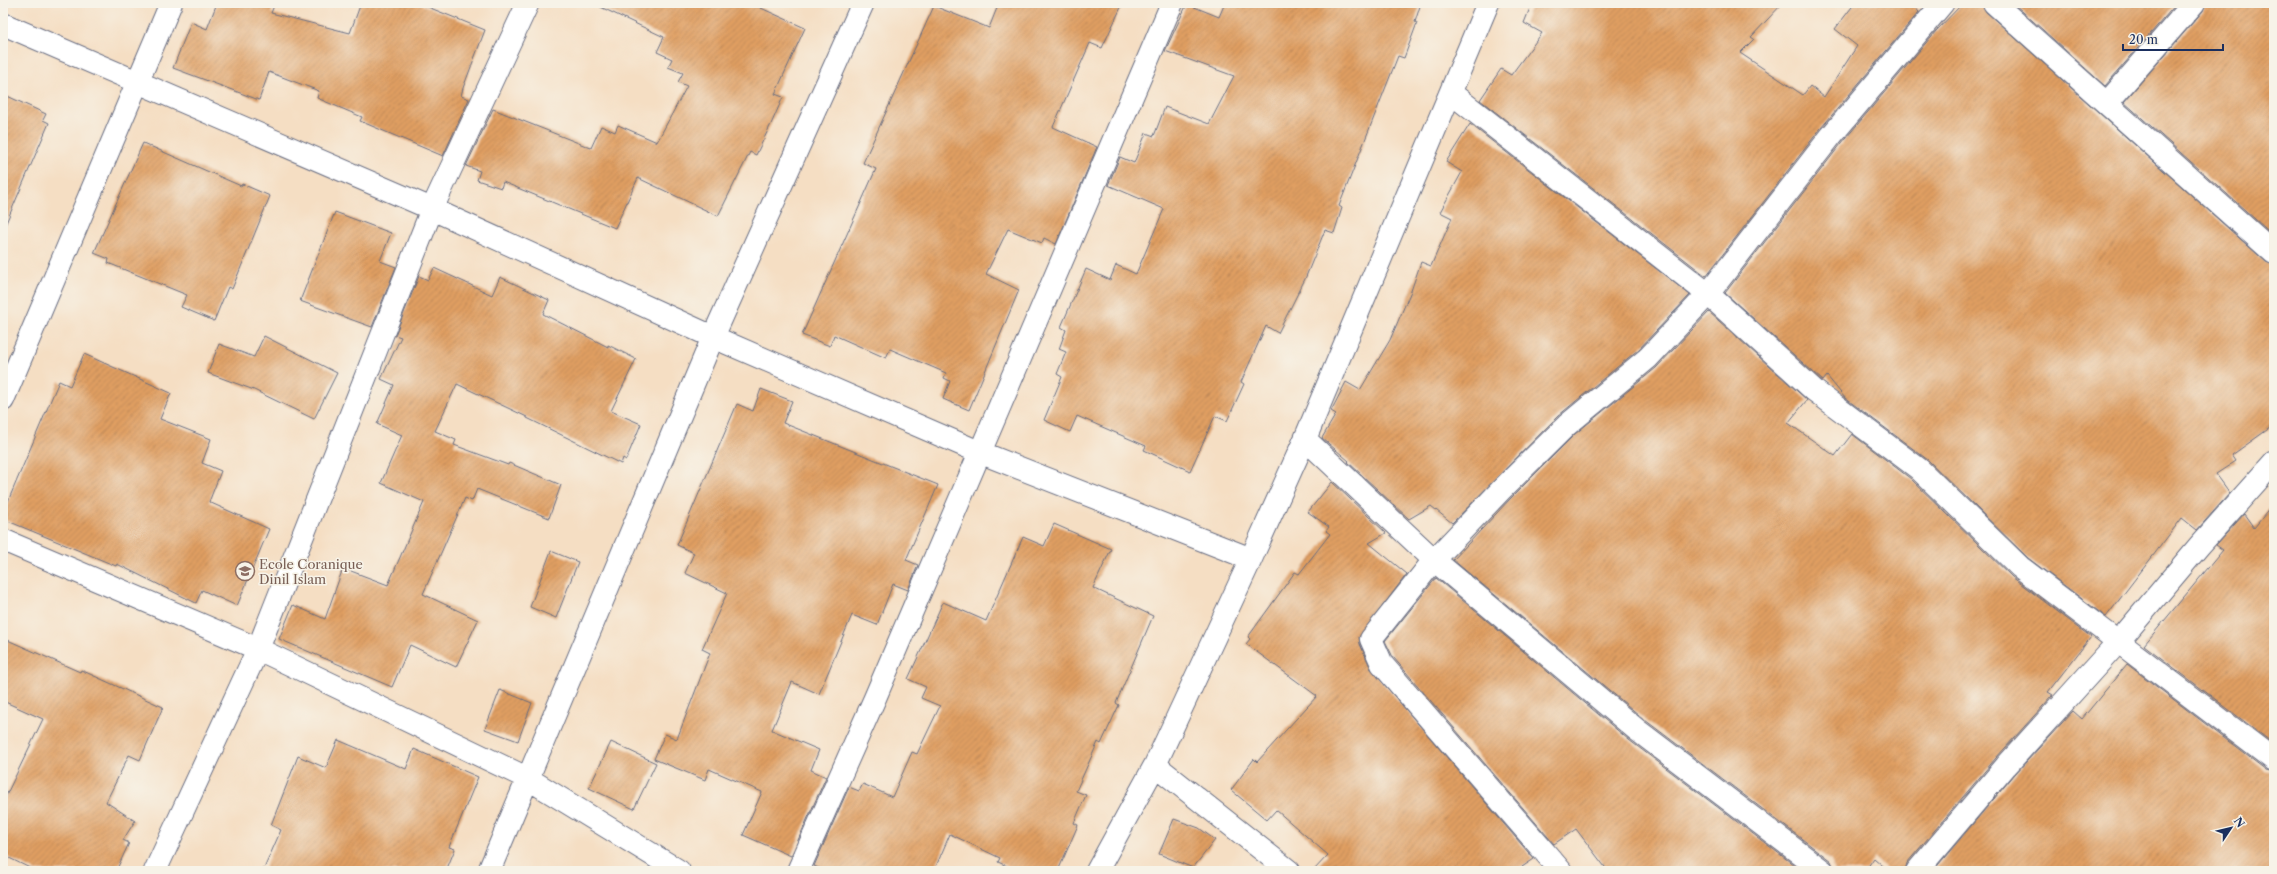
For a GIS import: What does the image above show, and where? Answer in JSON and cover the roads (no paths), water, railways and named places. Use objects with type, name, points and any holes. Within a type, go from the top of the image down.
[{"type":"street","points":[[3,400],[171,3]]},
{"type":"street","points":[[155,871],[258,649],[432,209],[528,3]]},
{"type":"street","points":[[489,871],[713,337],[863,3]]},
{"type":"street","points":[[798,871],[876,698],[979,452],[1172,3]]},
{"type":"street","points":[[1097,871],[1155,765],[1251,559],[1305,439],[1488,3]]},
{"type":"street","points":[[1562,871],[1382,664],[1371,639],[1434,560],[1567,425],[1648,358],[1708,294],[1830,136],[1943,3]]},
{"type":"street","points":[[1994,3],[2274,252]]},
{"type":"street","points":[[2107,104],[2194,3]]},
{"type":"street","points":[[3,24],[432,209],[713,337],[979,452],[1251,559]]},
{"type":"street","points":[[1451,94],[1708,294],[1814,391],[1919,469],[2020,567],[2274,760]]},
{"type":"street","points":[[1305,439],[1434,560],[1638,730],[1823,871]]},
{"type":"street","points":[[1917,871],[2006,766],[2119,641],[2199,546],[2274,462]]},
{"type":"street","points":[[3,540],[258,649],[527,778],[679,871]]},
{"type":"street","points":[[1155,765],[1289,871]]},
{"type":"place","name":"Ecole Coranique Dinil Islam","points":[[245,571]]}]
